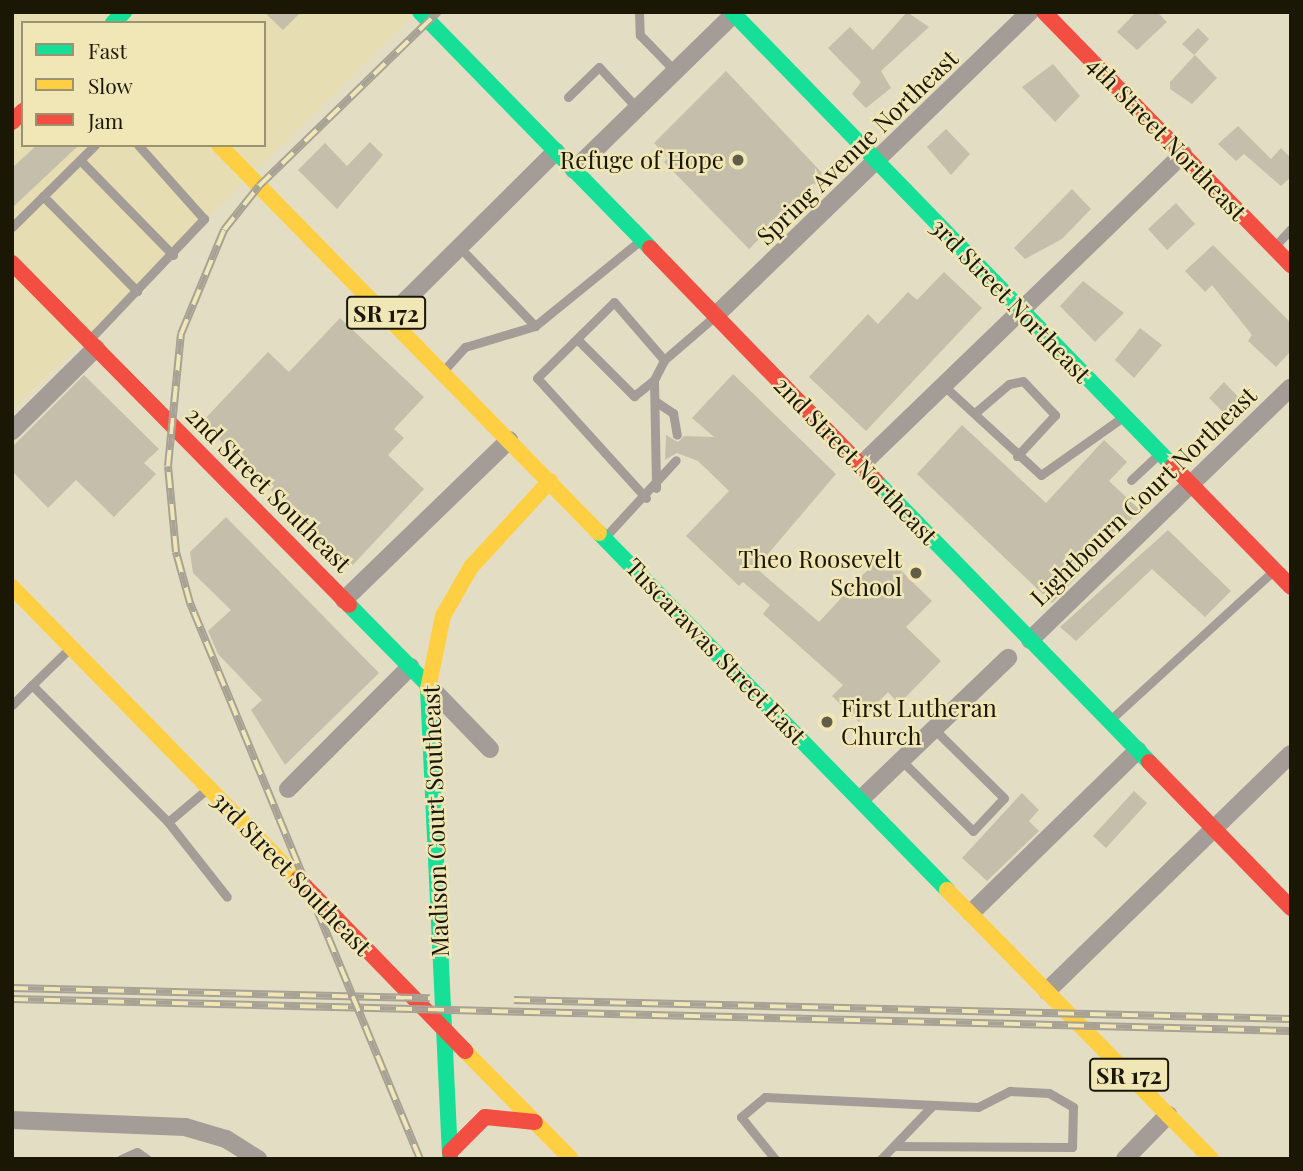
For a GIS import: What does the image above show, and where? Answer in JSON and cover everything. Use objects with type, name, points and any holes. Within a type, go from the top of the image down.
[{"type":"street","name":"2nd Street Northeast","points":[[420,12],[1291,908]]},
{"type":"street","name":"Spring Avenue Northeast","points":[[716,315],[878,162],[1030,12]]},
{"type":"street","name":"4th Street Northeast","points":[[1044,12],[1291,265]]},
{"type":"street","points":[[573,170],[734,13]]},
{"type":"street","name":"3rd Street Northeast","points":[[734,13],[1291,587]]},
{"type":"street","name":"Tuscarawas Street East","points":[[221,147],[444,369],[509,440],[1211,1159]]},
{"type":"street","points":[[389,317],[555,151]]},
{"type":"street","points":[[861,465],[1183,154]]},
{"type":"street","name":"2nd Street Southeast","points":[[12,263],[490,748]]},
{"type":"street","points":[[12,431],[92,344]]},
{"type":"street","name":"Lightbourn Court Northeast","points":[[1030,640],[1291,387]]},
{"type":"street","points":[[344,600],[509,440]]},
{"type":"street","name":"Madison Court Southeast","points":[[450,1155],[428,685],[435,642],[456,591],[488,545],[550,481]]},
{"type":"street","name":"3rd Street Southeast","points":[[12,587],[571,1159]]},
{"type":"street","points":[[861,800],[1008,657]]},
{"type":"street","points":[[288,789],[410,667]]},
{"type":"street","points":[[971,913],[1138,750]]},
{"type":"street","points":[[1047,990],[1291,754]]},
{"type":"street","points":[[1125,1159],[1168,1115]]},
{"type":"street","points":[[450,1155],[485,1117],[535,1122]]},
{"type":"street","points":[[12,1120],[160,1124],[226,1139],[258,1159]]},
{"type":"lane","points":[[639,12],[635,24],[640,35],[676,71]]},
{"type":"lane","points":[[568,97],[599,68],[637,108]]},
{"type":"lane","points":[[12,227],[93,147]]},
{"type":"lane","points":[[92,344],[137,291],[200,228],[203,214],[140,147]]},
{"type":"lane","points":[[80,160],[173,254]]},
{"type":"lane","points":[[43,196],[137,291]]},
{"type":"lane","points":[[1273,247],[1291,229]]},
{"type":"lane","points":[[444,369],[465,347],[535,326],[642,239]]},
{"type":"lane","points":[[466,254],[535,326]]},
{"type":"lane","points":[[646,498],[537,379],[614,302],[664,360]]},
{"type":"lane","points":[[577,339],[634,396],[654,380],[664,360],[716,315]]},
{"type":"lane","points":[[654,380],[656,488]]},
{"type":"lane","points":[[976,412],[1023,381],[1055,415],[1017,456]]},
{"type":"lane","points":[[943,385],[976,412],[1017,456],[1041,475],[1125,416]]},
{"type":"lane","points":[[655,401],[673,413],[677,435]]},
{"type":"lane","points":[[1130,480],[1160,453]]},
{"type":"lane","points":[[605,537],[656,488],[676,460]]},
{"type":"lane","points":[[1109,721],[1274,570]]},
{"type":"lane","points":[[12,705],[70,647]]},
{"type":"lane","points":[[32,685],[168,822],[227,897]]},
{"type":"lane","points":[[901,760],[973,831],[1004,798],[934,729]]},
{"type":"lane","points":[[168,822],[209,788]]},
{"type":"lane","points":[[775,1159],[741,1117],[765,1097],[978,1107],[1010,1091],[1049,1093],[1073,1107],[1072,1147],[894,1146]]},
{"type":"lane","points":[[881,1159],[933,1105]]},
{"type":"lane","points":[[121,1159],[137,1152],[147,1159]]},
{"type":"shaded area","points":[[12,12],[417,12],[12,411]]},
{"type":"building","points":[[264,12],[301,12],[283,30]]},
{"type":"building","points":[[907,12],[929,27],[881,71],[891,88],[866,108],[852,94],[861,82],[828,48],[850,27],[873,50]]},
{"type":"building","points":[[1136,12],[1157,12],[1167,22],[1137,50],[1117,32]]},
{"type":"building","points":[[1198,28],[1209,39],[1194,55],[1182,44]]},
{"type":"building","points":[[1195,55],[1217,78],[1192,104],[1170,89],[1170,82]]},
{"type":"building","points":[[1053,64],[1080,96],[1055,122],[1022,87]]},
{"type":"building","name":"Refuge of Hope","points":[[726,71],[824,175],[749,249],[664,162],[668,158],[654,143]]},
{"type":"building","points":[[1238,126],[1271,159],[1281,148],[1291,158],[1291,177],[1281,186],[1244,154],[1236,161],[1218,144]]},
{"type":"building","points":[[946,129],[970,154],[951,175],[927,147]]},
{"type":"building","points":[[370,142],[383,155],[337,209],[298,170],[325,143],[347,166]]},
{"type":"building","points":[[35,147],[77,147],[12,208],[12,168]]},
{"type":"building","points":[[1072,189],[1091,209],[1062,239],[1025,259],[1014,248]]},
{"type":"building","points":[[1176,203],[1195,224],[1167,250],[1148,229]]},
{"type":"building","points":[[1213,245],[1291,323],[1291,351],[1276,367],[1248,341],[1252,335],[1212,285],[1205,292],[1185,271]]},
{"type":"building","points":[[944,272],[982,308],[866,431],[809,377],[868,314],[878,324],[908,292],[917,300]]},
{"type":"building","points":[[1083,281],[1124,313],[1095,342],[1060,306]]},
{"type":"building","points":[[340,318],[424,397],[394,429],[404,438],[388,455],[424,489],[350,568],[202,422],[268,352],[289,372]]},
{"type":"building","points":[[1140,328],[1162,345],[1134,378],[1115,360]]},
{"type":"building","points":[[733,374],[836,474],[756,568],[819,622],[883,553],[932,601],[906,627],[941,661],[899,704],[888,692],[859,722],[832,696],[843,685],[763,614],[770,605],[743,582],[739,586],[686,536],[729,491],[698,461],[677,453],[665,460],[666,435],[678,442],[684,436],[714,437],[692,418]]},
{"type":"building","points":[[84,375],[159,449],[144,463],[156,474],[114,517],[76,480],[48,508],[12,471],[12,447]]},
{"type":"building","points":[[1224,382],[1247,406],[1232,421],[1209,398]]},
{"type":"building","points":[[962,425],[1046,503],[1104,440],[1127,462],[1109,481],[1140,510],[1052,603],[917,474]]},
{"type":"building","points":[[226,517],[379,673],[285,765],[251,710],[262,700],[218,654],[208,631],[231,610],[193,573],[190,552]]},
{"type":"building","points":[[1168,530],[1231,591],[1205,617],[1152,569],[1076,641],[1060,627]]},
{"type":"building","points":[[1134,791],[1147,803],[1106,848],[1093,836]]},
{"type":"building","points":[[1022,793],[1039,810],[1029,821],[1039,831],[987,881],[962,858]]},
{"type":"railway","points":[[420,1159],[190,603],[176,552],[168,466],[181,334],[224,230],[259,186],[438,12]]},
{"type":"railway","points":[[12,988],[430,998]]},
{"type":"railway","points":[[12,999],[1291,1031]]},
{"type":"railway","points":[[514,1000],[1291,1019]]},
{"type":"traffic: fast","points":[[115,21],[124,12]]},
{"type":"traffic: fast","points":[[420,12],[650,248]]},
{"type":"traffic: fast","points":[[732,12],[1173,466]]},
{"type":"traffic: fast","points":[[876,481],[1149,762]]},
{"type":"traffic: fast","points":[[599,533],[947,890]]},
{"type":"traffic: fast","points":[[349,605],[428,685]]},
{"type":"traffic: fast","points":[[428,689],[450,1159]]},
{"type":"traffic: slow","points":[[221,147],[599,533]]},
{"type":"traffic: slow","points":[[428,689],[443,616],[471,567],[550,481]]},
{"type":"traffic: slow","points":[[12,587],[298,879]]},
{"type":"traffic: slow","points":[[947,890],[1211,1159]]},
{"type":"traffic: slow","points":[[465,1051],[571,1159]]},
{"type":"traffic: jam","points":[[1044,12],[1291,265]]},
{"type":"traffic: jam","points":[[12,122],[21,113]]},
{"type":"traffic: jam","points":[[650,248],[876,481]]},
{"type":"traffic: jam","points":[[12,263],[349,605]]},
{"type":"traffic: jam","points":[[1173,466],[1291,587]]},
{"type":"traffic: jam","points":[[1149,762],[1291,908]]},
{"type":"traffic: jam","points":[[298,879],[465,1051]]},
{"type":"traffic: jam","points":[[450,1152],[485,1117],[535,1122]]},
{"type":"place","name":"Refuge of Hope","points":[[738,160]]},
{"type":"place","name":"Theo Roosevelt School","points":[[916,573]]},
{"type":"place","name":"First Lutheran Church","points":[[827,722]]}]
